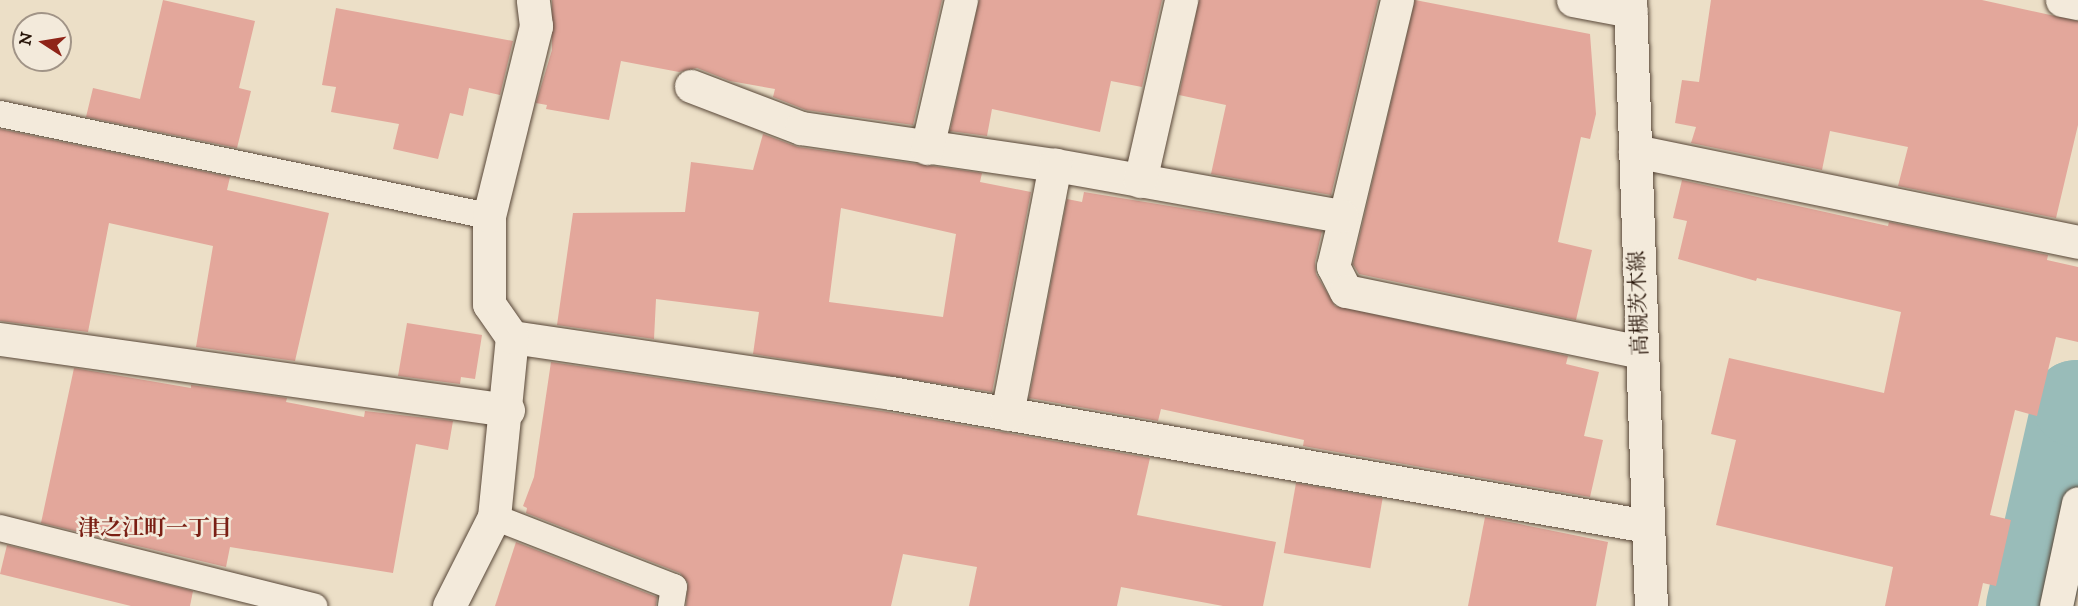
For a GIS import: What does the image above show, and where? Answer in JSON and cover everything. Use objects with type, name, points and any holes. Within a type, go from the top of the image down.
[{"type":"street","points":[[449,606],[494,517],[508,410],[512,337],[489,304],[489,216],[536,26],[533,0]]},
{"type":"street","points":[[927,148],[961,0]]},
{"type":"street","points":[[1140,181],[1181,0]]},
{"type":"street","points":[[1397,0],[1342,216],[1333,266],[1346,291],[1640,352]]},
{"type":"street","points":[[1573,0],[1630,6]]},
{"type":"street","points":[[2062,0],[2078,3]]},
{"type":"street","name":"高槻茨木線","points":[[1630,6],[1640,352],[1651,606]]},
{"type":"street","points":[[691,86],[801,128],[1054,165],[1342,216]]},
{"type":"street","points":[[1635,152],[2078,242]]},
{"type":"street","points":[[1007,414],[1054,165]]},
{"type":"street","points":[[512,337],[1007,414],[1647,526]]},
{"type":"street","points":[[0,339],[508,410]]},
{"type":"street","points":[[2056,606],[2078,503]]},
{"type":"lane","points":[[0,114],[489,216]]},
{"type":"lane","points":[[494,517],[674,587],[671,606]]},
{"type":"lane","points":[[0,528],[314,606]]},
{"type":"building","points":[[163,0],[255,21],[239,88],[251,91],[237,148],[86,117],[93,88],[140,99]]},
{"type":"building","points":[[552,0],[942,0],[913,125],[806,110],[773,97],[775,89],[730,81],[697,68],[679,72],[621,61],[609,120],[546,109],[547,105],[536,103],[552,50]]},
{"type":"building","points":[[979,0],[1162,0],[1142,87],[1111,81],[1100,132],[992,109],[987,136],[950,131]]},
{"type":"building","points":[[1199,0],[1378,0],[1331,195],[1211,174],[1226,105],[1179,95]]},
{"type":"building","points":[[1415,0],[1590,34],[1596,114],[1590,139],[1581,137],[1558,242],[1592,250],[1576,320],[1359,274],[1353,264]]},
{"type":"building","points":[[1711,0],[1982,0],[2078,21],[2078,125],[2056,218],[1898,186],[1908,147],[1830,131],[1822,170],[1691,143],[1696,127],[1675,123],[1682,80],[1699,82]]},
{"type":"building","points":[[336,8],[513,41],[500,95],[469,88],[463,116],[450,113],[438,159],[393,149],[399,124],[331,112],[336,87],[322,85]]},
{"type":"building","points":[[0,129],[230,177],[227,190],[329,213],[295,361],[196,347],[213,246],[109,223],[88,332],[0,321]]},
{"type":"building","points":[[763,134],[798,147],[982,173],[980,182],[1031,192],[992,392],[753,354],[759,312],[656,299],[654,339],[557,325],[573,213],[685,212],[691,162],[753,170]],"holes":[[[841,208],[956,234],[943,317],[829,302]]]},
{"type":"building","points":[[1682,180],[1888,226],[1889,222],[2048,255],[2047,260],[2078,267],[2078,342],[2056,337],[2037,416],[2015,410],[1990,515],[2011,520],[1996,586],[1983,583],[1978,606],[1885,606],[1893,567],[1716,525],[1736,440],[1711,434],[1729,358],[1884,393],[1901,312],[1757,278],[1756,281],[1678,259],[1687,221],[1673,218]]},
{"type":"building","points":[[1084,192],[1322,231],[1315,262],[1316,274],[1335,306],[1568,356],[1566,364],[1599,372],[1584,436],[1603,440],[1590,497],[1303,446],[1304,440],[1161,409],[1158,421],[1029,398],[1067,199],[1082,202]]},
{"type":"building","points":[[407,323],[482,335],[475,379],[461,377],[460,384],[398,376]]},
{"type":"building","points":[[551,362],[888,412],[1150,458],[1137,515],[1276,542],[1263,606],[1223,606],[1121,587],[1117,606],[969,606],[977,567],[903,554],[891,606],[686,606],[688,583],[680,573],[526,513],[527,508],[523,506],[534,477]]},
{"type":"building","points":[[74,368],[191,388],[191,385],[287,398],[286,402],[364,417],[365,411],[453,421],[448,450],[416,444],[393,573],[230,547],[226,567],[41,523]]},
{"type":"building","points":[[1296,483],[1383,498],[1370,568],[1284,553]]},
{"type":"building","points":[[1485,517],[1608,542],[1596,606],[1468,606]]},
{"type":"building","points":[[516,542],[657,597],[656,606],[495,606]]},
{"type":"building","points":[[7,545],[193,591],[190,606],[131,606],[0,574]]},
{"type":"waterway","points":[[2029,606],[2075,403],[2078,404]]},
{"type":"district","name":"津之江町一丁目","points":[[155,529]]}]
